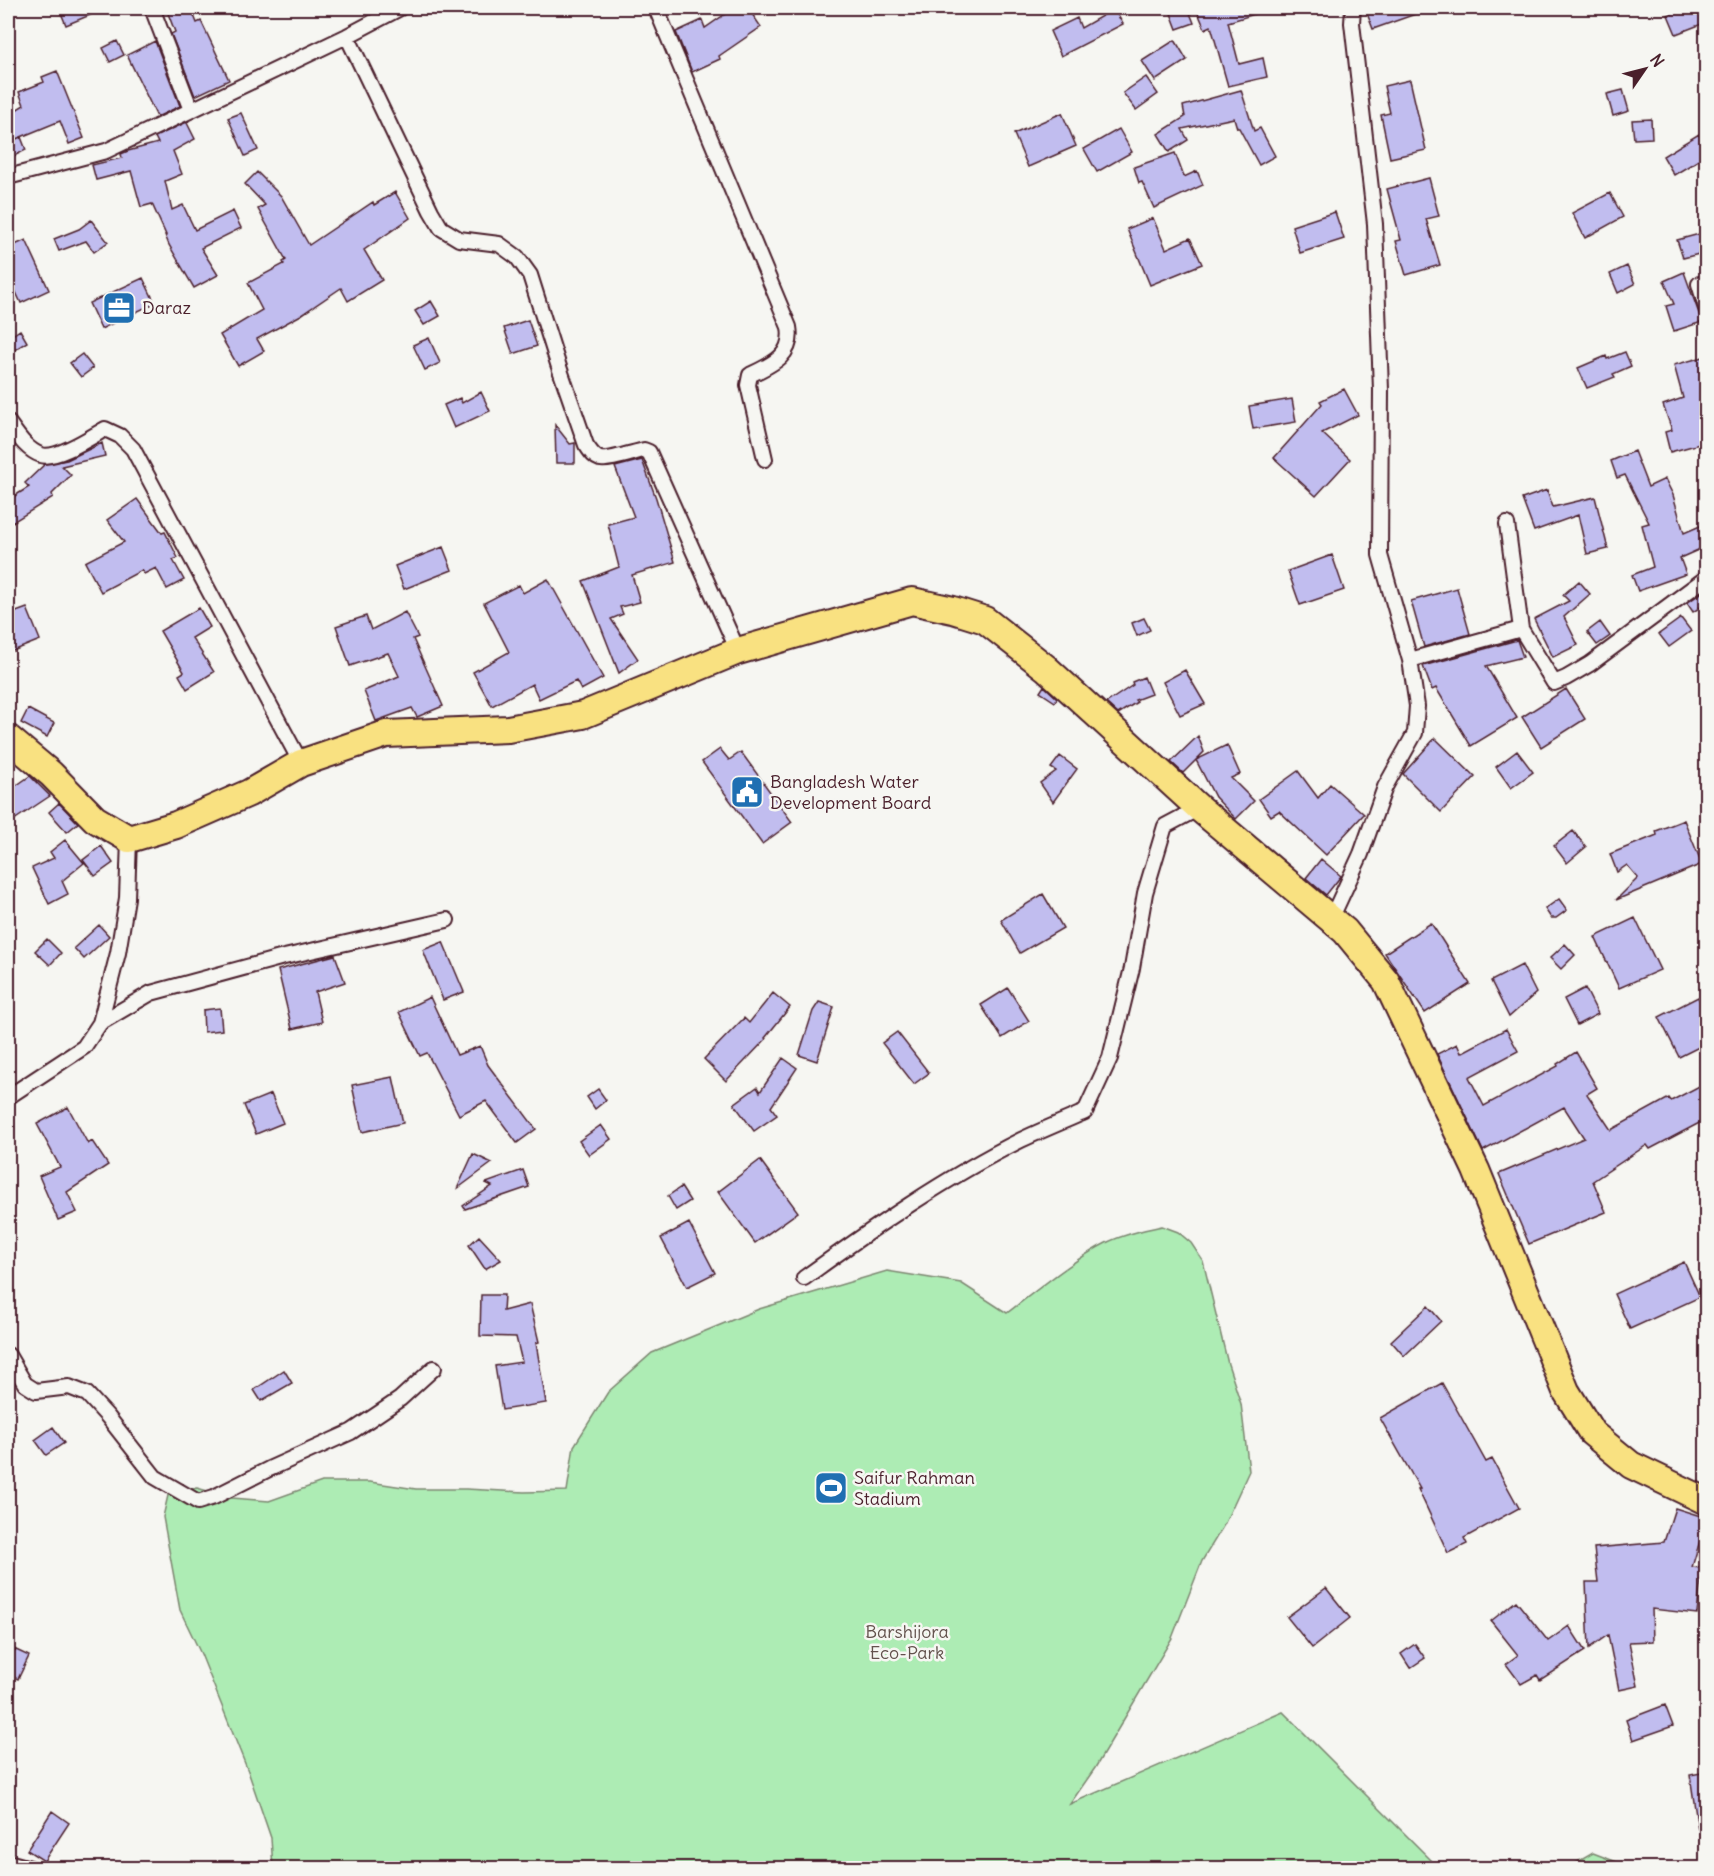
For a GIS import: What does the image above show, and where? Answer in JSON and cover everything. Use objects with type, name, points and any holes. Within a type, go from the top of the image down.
[{"type":"highway","points":[[8,738],[51,774],[95,819],[129,839],[176,825],[249,793],[301,763],[386,734],[508,729],[583,715],[738,651],[912,600],[985,620],[1046,668],[1199,808],[1345,931],[1386,981],[1476,1170],[1566,1391],[1592,1433],[1631,1465],[1707,1501]]},
{"type":"street","points":[[153,8],[191,110]]},
{"type":"street","points":[[8,177],[106,151],[347,36],[400,8]]},
{"type":"street","points":[[656,8],[789,327],[791,340],[783,356],[750,375],[748,385],[765,459]]},
{"type":"street","points":[[1331,919],[1361,854],[1385,787],[1415,733],[1418,706],[1410,660],[1380,555],[1382,390],[1375,224],[1354,46],[1353,8]]},
{"type":"street","points":[[347,36],[441,228],[459,239],[499,244],[518,257],[530,275],[586,445],[592,454],[600,459],[607,459],[644,450],[649,452],[738,651]]},
{"type":"street","points":[[1699,284],[1707,307]]},
{"type":"street","points":[[8,422],[23,442],[41,455],[57,454],[105,429],[120,436],[133,449],[301,763]]},
{"type":"street","points":[[1507,524],[1521,629],[1554,683],[1590,664],[1707,578]]},
{"type":"street","points":[[1410,660],[1521,629]]},
{"type":"street","points":[[804,1278],[938,1187],[1021,1140],[1084,1112],[1110,1058],[1132,968],[1145,893],[1165,826],[1199,808]]},
{"type":"street","points":[[8,1097],[84,1047],[100,1023],[124,920],[129,839]]},
{"type":"street","points":[[100,1023],[151,993],[280,958],[447,920]]},
{"type":"street","points":[[8,1355],[25,1384],[36,1391],[69,1387],[87,1394],[155,1477],[198,1502],[214,1497],[268,1469],[351,1432],[400,1399],[434,1368]]},
{"type":"street","points":[[8,1862],[30,1869]]},
{"type":"green space","name":"Barshijora Eco-Park","points":[[1162,1226],[1178,1232],[1191,1243],[1203,1261],[1228,1364],[1241,1404],[1249,1471],[1224,1525],[1202,1561],[1172,1638],[1095,1768],[1070,1804],[1283,1712],[1439,1868],[273,1868],[271,1838],[248,1771],[201,1654],[180,1610],[163,1517],[169,1491],[197,1488],[232,1498],[269,1501],[322,1482],[370,1482],[416,1489],[567,1491],[574,1446],[608,1392],[652,1353],[759,1309],[887,1271],[961,1283],[1007,1313],[1056,1275],[1095,1249],[1121,1237]]},
{"type":"green space","points":[[1593,1853],[1622,1864],[1627,1868],[1567,1868]]},
{"type":"building","points":[[59,8],[107,8],[66,25]]},
{"type":"building","points":[[166,8],[191,8],[197,23],[201,21],[229,80],[195,96],[171,34],[175,32]]},
{"type":"building","points":[[734,8],[748,8],[761,27],[719,56],[720,59],[692,72],[676,32],[702,20],[705,28]]},
{"type":"building","points":[[1169,8],[1188,8],[1194,23],[1177,29]]},
{"type":"building","points":[[1196,8],[1265,8],[1265,11],[1228,22],[1239,64],[1263,58],[1267,77],[1228,86],[1211,26],[1205,29]]},
{"type":"building","points":[[1365,8],[1427,8],[1427,10],[1373,29]]},
{"type":"building","points":[[1687,8],[1707,8],[1707,22],[1676,34],[1668,15]]},
{"type":"building","points":[[1114,9],[1123,24],[1061,56],[1050,31],[1077,18],[1081,28]]},
{"type":"building","points":[[1175,40],[1187,60],[1155,81],[1142,61]]},
{"type":"building","points":[[117,41],[124,55],[110,62],[103,48]]},
{"type":"building","points":[[155,41],[180,106],[157,117],[127,55]]},
{"type":"building","points":[[57,71],[84,138],[69,144],[60,121],[16,139],[8,127],[8,115],[24,105],[19,92],[44,82],[42,77]]},
{"type":"building","points":[[1146,77],[1158,94],[1136,110],[1123,93]]},
{"type":"building","points":[[1410,80],[1426,150],[1390,158],[1381,115],[1390,113],[1384,86]]},
{"type":"building","points":[[1241,90],[1254,131],[1260,128],[1275,156],[1259,165],[1237,128],[1234,118],[1182,129],[1188,140],[1169,152],[1158,134],[1185,117],[1183,106]]},
{"type":"building","points":[[1623,90],[1629,111],[1613,116],[1607,94]]},
{"type":"building","points":[[241,113],[258,150],[245,156],[228,118]]},
{"type":"building","points":[[1062,113],[1076,146],[1028,167],[1014,134]]},
{"type":"building","points":[[1651,119],[1652,138],[1634,139],[1632,120]]},
{"type":"building","points":[[189,121],[187,123],[195,139],[173,151],[182,174],[165,181],[172,210],[183,205],[195,230],[233,211],[241,228],[201,248],[218,275],[194,288],[169,245],[152,204],[141,207],[131,171],[96,180],[92,165],[122,158],[121,154],[128,151],[158,143],[155,137]]},
{"type":"building","points":[[1119,129],[1132,152],[1097,172],[1084,149]]},
{"type":"building","points":[[1699,134],[1707,147],[1707,155],[1674,175],[1663,156]]},
{"type":"building","points":[[21,137],[26,150],[14,156],[8,142]]},
{"type":"building","points":[[1175,153],[1184,177],[1197,171],[1203,185],[1154,208],[1142,182],[1139,183],[1134,167]]},
{"type":"building","points":[[257,172],[281,196],[309,245],[373,202],[374,205],[395,192],[410,218],[364,250],[382,280],[348,301],[341,288],[301,315],[257,339],[264,351],[238,366],[220,335],[262,310],[248,283],[284,264],[286,260],[258,209],[265,205],[245,184]]},
{"type":"building","points":[[1429,178],[1439,216],[1426,219],[1440,265],[1406,275],[1396,241],[1401,240],[1387,189]]},
{"type":"building","points":[[1610,193],[1623,217],[1585,238],[1572,213]]},
{"type":"building","points":[[1335,212],[1344,239],[1300,253],[1292,226]]},
{"type":"building","points":[[1153,218],[1166,249],[1190,238],[1202,264],[1150,285],[1127,229]]},
{"type":"building","points":[[91,220],[108,242],[94,252],[86,241],[59,251],[54,239],[79,229]]},
{"type":"building","points":[[1707,232],[1707,252],[1683,258],[1677,240]]},
{"type":"building","points":[[26,240],[49,290],[21,303],[8,275],[8,248]]},
{"type":"building","points":[[1627,266],[1635,284],[1618,293],[1610,274]]},
{"type":"building","points":[[1684,272],[1702,322],[1674,331],[1666,306],[1674,304],[1664,281]]},
{"type":"building","points":[[143,278],[155,303],[101,329],[89,303]]},
{"type":"building","points":[[431,301],[440,316],[424,325],[415,311]]},
{"type":"building","points":[[528,320],[537,346],[513,354],[504,328]]},
{"type":"building","points":[[20,330],[27,342],[8,354],[8,338]]},
{"type":"building","points":[[429,338],[440,363],[425,370],[413,345]]},
{"type":"building","points":[[1625,352],[1631,366],[1613,374],[1615,377],[1587,388],[1578,368],[1606,356],[1607,359]]},
{"type":"building","points":[[82,354],[93,368],[81,377],[70,363]]},
{"type":"building","points":[[1707,356],[1707,442],[1670,452],[1665,432],[1672,430],[1663,405],[1683,398],[1674,365]]},
{"type":"building","points":[[1344,389],[1358,415],[1322,433],[1350,459],[1316,496],[1274,458],[1322,404],[1320,401]]},
{"type":"building","points":[[481,392],[490,411],[454,428],[444,405],[460,398],[462,403]]},
{"type":"building","points":[[1292,399],[1296,422],[1253,429],[1249,406]]},
{"type":"building","points":[[555,425],[570,444],[575,443],[575,463],[556,463]]},
{"type":"building","points":[[102,443],[105,456],[62,466],[71,475],[52,494],[53,497],[8,525],[8,500],[29,487],[25,483],[45,464],[67,460]]},
{"type":"building","points":[[1634,451],[1648,487],[1665,479],[1673,495],[1684,533],[1707,523],[1707,546],[1680,558],[1686,574],[1638,591],[1632,575],[1653,567],[1642,525],[1649,523],[1625,475],[1617,478],[1611,461]]},
{"type":"building","points":[[642,460],[675,562],[632,575],[640,602],[620,607],[623,614],[611,619],[638,659],[619,673],[583,581],[619,567],[608,524],[634,517],[615,467]]},
{"type":"building","points":[[1547,490],[1553,507],[1595,497],[1608,549],[1587,554],[1578,515],[1534,531],[1522,499]]},
{"type":"building","points":[[137,499],[162,533],[165,532],[178,558],[173,560],[184,580],[167,589],[156,568],[144,574],[142,570],[101,592],[85,562],[124,542],[107,520]]},
{"type":"building","points":[[443,547],[452,570],[404,589],[395,566]]},
{"type":"building","points":[[1332,555],[1344,590],[1300,605],[1288,571]]},
{"type":"building","points":[[548,579],[603,678],[581,690],[576,681],[539,699],[532,684],[492,706],[473,672],[509,652],[484,603],[519,585],[523,593]]},
{"type":"building","points":[[1579,581],[1590,594],[1564,617],[1578,645],[1553,657],[1534,619],[1569,601],[1563,595]]},
{"type":"building","points":[[1457,588],[1470,634],[1424,647],[1411,601]]},
{"type":"building","points":[[1707,589],[1707,603],[1693,612],[1687,603]]},
{"type":"building","points":[[27,608],[40,640],[8,653],[8,615]]},
{"type":"building","points":[[199,608],[210,627],[192,638],[214,672],[187,689],[179,675],[184,672],[160,631]]},
{"type":"building","points":[[405,612],[418,637],[413,639],[443,706],[417,717],[412,708],[376,721],[364,691],[399,676],[388,653],[350,666],[336,626],[366,616],[371,630]]},
{"type":"building","points":[[1144,618],[1150,630],[1137,636],[1132,623]]},
{"type":"building","points":[[1681,618],[1691,631],[1669,647],[1659,634]]},
{"type":"building","points":[[1600,622],[1610,636],[1597,645],[1587,632]]},
{"type":"building","points":[[1517,640],[1523,657],[1486,666],[1517,718],[1471,746],[1436,688],[1432,690],[1423,666]]},
{"type":"building","points":[[1185,670],[1205,704],[1180,715],[1163,682]]},
{"type":"building","points":[[1144,677],[1151,694],[1135,700],[1137,702],[1118,714],[1106,703],[1133,685],[1132,682]]},
{"type":"building","points":[[1044,686],[1057,698],[1055,702],[1040,692]]},
{"type":"building","points":[[1566,689],[1585,719],[1541,747],[1522,717]]},
{"type":"building","points":[[28,709],[54,723],[47,737],[21,723]]},
{"type":"building","points":[[1198,736],[1204,752],[1183,773],[1171,762]]},
{"type":"building","points":[[1435,738],[1475,777],[1441,812],[1403,774]]},
{"type":"building","points":[[1227,745],[1240,774],[1231,778],[1254,801],[1236,819],[1215,797],[1196,760]]},
{"type":"building","name":"Bangladesh Water Development Board","points":[[720,749],[729,760],[741,752],[792,822],[762,844],[702,762]]},
{"type":"building","points":[[1517,751],[1533,772],[1511,788],[1496,767]]},
{"type":"building","points":[[1060,756],[1077,769],[1053,802],[1040,783],[1056,771],[1051,768]]},
{"type":"building","points":[[8,771],[17,785],[30,776],[50,796],[14,820],[8,810]]},
{"type":"building","points":[[1298,771],[1318,798],[1330,784],[1364,814],[1326,855],[1279,811],[1271,816],[1259,799]]},
{"type":"building","points":[[59,803],[78,823],[67,832],[49,812]]},
{"type":"building","points":[[1684,820],[1702,864],[1616,900],[1638,878],[1627,865],[1617,872],[1610,854],[1657,835],[1656,831]]},
{"type":"building","points":[[1573,831],[1586,847],[1567,863],[1554,846]]},
{"type":"building","points":[[65,840],[84,863],[62,881],[68,894],[49,904],[32,868],[54,858],[50,852]]},
{"type":"building","points":[[101,846],[113,863],[95,876],[83,860]]},
{"type":"building","points":[[1321,859],[1341,876],[1326,895],[1306,878]]},
{"type":"building","points":[[1043,894],[1063,928],[1020,953],[1001,920]]},
{"type":"building","points":[[1559,899],[1567,910],[1556,918],[1551,918],[1545,909]]},
{"type":"building","points":[[1635,918],[1660,970],[1619,988],[1595,937]]},
{"type":"building","points":[[1431,923],[1470,984],[1425,1013],[1385,953]]},
{"type":"building","points":[[99,925],[109,936],[84,959],[74,948]]},
{"type":"building","points":[[47,939],[61,953],[50,965],[35,951]]},
{"type":"building","points":[[443,942],[464,992],[443,1000],[423,950]]},
{"type":"building","points":[[1565,944],[1575,955],[1561,969],[1550,958]]},
{"type":"building","points":[[335,955],[345,982],[315,992],[322,1022],[292,1029],[278,970]]},
{"type":"building","points":[[1522,965],[1536,993],[1509,1017],[1491,981]]},
{"type":"building","points":[[1008,988],[1029,1021],[1002,1038],[981,1005]]},
{"type":"building","points":[[1585,988],[1598,1014],[1577,1025],[1564,999]]},
{"type":"building","points":[[773,993],[790,1007],[766,1039],[726,1081],[704,1059],[744,1018],[749,1023]]},
{"type":"building","points":[[430,997],[457,1055],[480,1046],[488,1065],[536,1129],[517,1143],[486,1101],[459,1115],[427,1053],[420,1056],[399,1012]]},
{"type":"building","points":[[1698,997],[1707,1015],[1707,1043],[1679,1057],[1659,1017]]},
{"type":"building","points":[[819,1002],[834,1007],[817,1061],[799,1055],[813,1011]]},
{"type":"building","points":[[220,1008],[222,1030],[204,1032],[203,1010]]},
{"type":"building","points":[[1506,1029],[1518,1051],[1469,1077],[1484,1106],[1558,1066],[1557,1064],[1576,1052],[1597,1088],[1587,1094],[1611,1130],[1669,1098],[1671,1101],[1707,1082],[1707,1119],[1650,1149],[1647,1145],[1593,1181],[1606,1212],[1529,1244],[1499,1174],[1584,1138],[1564,1107],[1483,1151],[1437,1054],[1457,1044],[1461,1053]]},
{"type":"building","points":[[897,1032],[929,1073],[914,1084],[882,1043]]},
{"type":"building","points":[[783,1058],[797,1068],[771,1107],[777,1115],[754,1131],[734,1104],[757,1087],[760,1092]]},
{"type":"building","points":[[393,1077],[403,1123],[362,1132],[352,1085]]},
{"type":"building","points":[[598,1089],[606,1100],[595,1109],[587,1097]]},
{"type":"building","points":[[271,1094],[283,1123],[256,1134],[244,1105]]},
{"type":"building","points":[[68,1107],[88,1144],[92,1141],[108,1165],[67,1192],[77,1212],[58,1220],[39,1176],[60,1167],[37,1124]]},
{"type":"building","points":[[601,1125],[611,1139],[589,1155],[579,1141]]},
{"type":"building","points":[[473,1154],[492,1163],[457,1189]]},
{"type":"building","points":[[760,1160],[798,1212],[755,1243],[718,1192]]},
{"type":"building","points":[[523,1170],[529,1187],[465,1209],[463,1206],[492,1186],[486,1183]]},
{"type":"building","points":[[681,1187],[690,1201],[676,1210],[668,1196]]},
{"type":"building","points":[[689,1223],[715,1273],[687,1287],[661,1238]]},
{"type":"building","points":[[479,1236],[501,1260],[485,1269],[469,1245]]},
{"type":"building","points":[[1684,1262],[1700,1297],[1630,1329],[1614,1294]]},
{"type":"building","points":[[481,1295],[504,1295],[503,1311],[530,1304],[539,1342],[536,1343],[546,1403],[502,1410],[495,1366],[522,1362],[516,1337],[480,1336]]},
{"type":"building","points":[[1428,1306],[1441,1321],[1404,1356],[1391,1341]]},
{"type":"building","points":[[284,1370],[292,1383],[261,1401],[254,1390]]},
{"type":"building","points":[[1442,1383],[1486,1462],[1492,1459],[1519,1508],[1464,1538],[1467,1544],[1448,1553],[1418,1489],[1420,1489],[1380,1418]]},
{"type":"building","points":[[53,1427],[64,1443],[46,1455],[35,1440]]},
{"type":"building","points":[[1675,1508],[1707,1518],[1692,1567],[1702,1568],[1697,1614],[1652,1609],[1653,1641],[1629,1642],[1638,1686],[1619,1690],[1608,1635],[1589,1648],[1586,1582],[1598,1582],[1594,1548],[1664,1542]]},
{"type":"building","points":[[1326,1588],[1350,1618],[1312,1648],[1287,1617]]},
{"type":"building","points":[[1516,1601],[1548,1641],[1569,1626],[1585,1651],[1540,1680],[1537,1675],[1521,1684],[1506,1664],[1518,1655],[1491,1621]]},
{"type":"building","points":[[1415,1644],[1425,1658],[1410,1668],[1401,1654]]},
{"type":"building","points":[[14,1649],[29,1656],[18,1679],[8,1674],[8,1664]]},
{"type":"building","points":[[1665,1705],[1673,1726],[1633,1740],[1626,1720]]},
{"type":"building","points":[[1707,1772],[1707,1828],[1698,1829],[1690,1775]]},
{"type":"building","points":[[52,1811],[69,1823],[44,1861],[27,1850]]},
{"type":"place","name":"Daraz","points":[[119,308]]},
{"type":"place","name":"Bangladesh Water Development Board","points":[[747,792]]},
{"type":"place","name":"Saifur Rahman Stadium","points":[[831,1488]]}]
